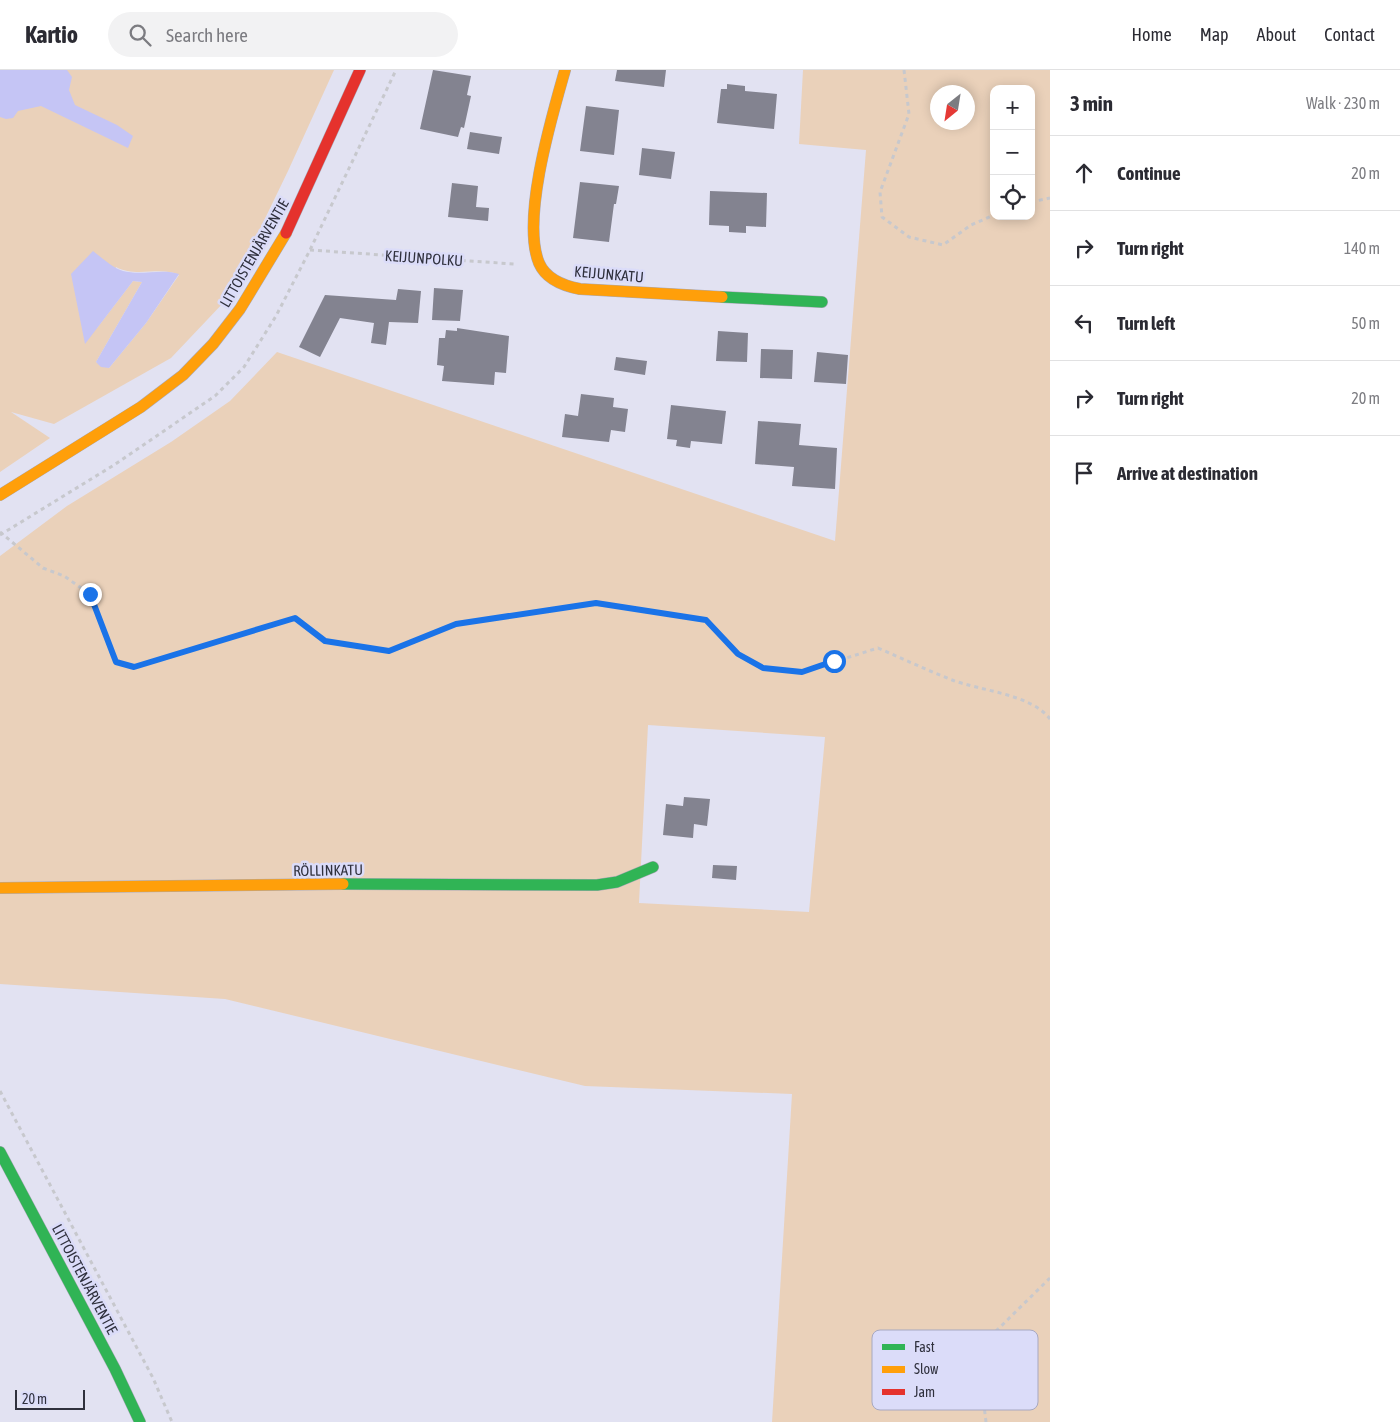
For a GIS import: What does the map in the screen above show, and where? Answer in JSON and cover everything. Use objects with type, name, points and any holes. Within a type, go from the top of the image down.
[{"type":"street","name":"LITTOISTENJÄRVENTIE","points":[[0,495],[146,403],[182,376],[214,343],[239,312],[270,260],[308,187],[360,70]]},
{"type":"street","points":[[539,264],[535,253],[533,229],[550,124],[565,70]]},
{"type":"street","name":"KEIJUNKATU","points":[[539,264],[554,280],[575,288],[822,302]]},
{"type":"street","name":"RÖLLINKATU","points":[[0,888],[360,884],[597,885],[617,882],[653,868]]},
{"type":"street","name":"LITTOISTENJÄRVENTIE","points":[[0,1152],[115,1369],[140,1422]]},
{"type":"path","points":[[389,87],[396,70]]},
{"type":"path","points":[[904,70],[909,114],[880,192],[882,217],[909,238],[942,245],[970,226],[990,217]]},
{"type":"path","points":[[1035,201],[1050,198]]},
{"type":"path","name":"KEIJUNPOLKU","points":[[310,250],[498,264],[539,264]]},
{"type":"path","points":[[1,533],[43,568],[64,576],[90,594],[116,662],[134,667],[295,618],[325,641],[389,651],[456,624],[596,603],[706,620],[738,654],[763,668],[802,672],[878,648],[954,680],[1021,700],[1044,712],[1050,719]]},
{"type":"path","points":[[0,1091],[153,1378],[172,1422]]},
{"type":"path","points":[[997,1330],[1050,1278]]},
{"type":"shaded area","points":[[0,70],[334,70],[225,301],[171,358],[54,424],[11,412],[50,438],[0,472]],"holes":[[[116,267],[132,272],[164,272],[179,275],[146,323],[109,368],[96,362],[142,282],[133,281],[97,328]]]},
{"type":"shaded area","points":[[803,70],[1050,70],[1050,1422],[772,1422],[792,1094],[585,1086],[225,999],[0,984],[0,556],[67,506],[171,442],[230,401],[277,352],[835,541],[866,150],[799,144]],"holes":[[[648,725],[825,737],[809,912],[639,903]]]},
{"type":"water","points":[[0,70],[67,70],[72,77],[69,90],[75,105],[117,125],[133,136],[128,148],[41,106],[18,111],[13,118],[6,119],[0,117]]},
{"type":"water","points":[[93,251],[119,270],[137,273],[172,272],[179,274],[146,323],[109,368],[101,367],[96,362],[142,282],[133,281],[85,344],[71,274]]},
{"type":"building","points":[[433,70],[471,76],[467,95],[471,96],[464,128],[461,127],[458,137],[420,129]]},
{"type":"building","points":[[617,70],[666,70],[664,87],[615,81]]},
{"type":"building","points":[[727,84],[745,86],[745,91],[777,94],[774,129],[717,123],[721,89],[727,89]]},
{"type":"building","points":[[586,106],[619,110],[614,155],[580,151]]},
{"type":"building","points":[[470,132],[502,137],[499,154],[467,149]]},
{"type":"building","points":[[642,148],[675,152],[671,179],[639,175]]},
{"type":"building","points":[[580,182],[619,186],[616,204],[614,204],[609,242],[573,238]]},
{"type":"building","points":[[452,183],[478,186],[476,207],[489,208],[488,221],[448,217]]},
{"type":"building","points":[[710,191],[767,193],[766,227],[746,226],[746,233],[729,232],[729,226],[709,225]]},
{"type":"building","points":[[434,288],[463,290],[460,321],[432,320]]},
{"type":"building","points":[[398,289],[421,291],[418,323],[389,322],[386,345],[371,343],[374,323],[340,318],[320,357],[299,347],[325,295],[396,300]]},
{"type":"building","points":[[457,328],[509,336],[506,373],[495,372],[494,385],[442,381],[444,366],[437,365],[439,338],[445,338],[446,330],[457,331]]},
{"type":"building","points":[[718,331],[748,333],[747,362],[716,361]]},
{"type":"building","points":[[761,349],[793,350],[792,379],[760,378]]},
{"type":"building","points":[[817,352],[848,355],[846,384],[814,382]]},
{"type":"building","points":[[616,357],[647,361],[645,375],[614,370]]},
{"type":"building","points":[[581,394],[614,398],[613,407],[628,409],[625,432],[611,430],[609,442],[562,437],[565,414],[578,416]]},
{"type":"building","points":[[671,405],[726,411],[722,444],[691,441],[690,448],[676,446],[677,440],[667,439]]},
{"type":"building","points":[[758,421],[801,424],[799,445],[837,448],[835,489],[792,486],[794,467],[755,464]]},
{"type":"building","points":[[684,797],[710,799],[707,826],[694,824],[693,838],[663,835],[666,804],[683,806]]},
{"type":"building","points":[[713,865],[737,866],[736,880],[712,878]]},
{"type":"traffic: fast","points":[[722,297],[822,302]]},
{"type":"traffic: fast","points":[[343,884],[597,885],[617,882],[653,867]]},
{"type":"traffic: fast","points":[[0,1152],[115,1369],[140,1422]]},
{"type":"traffic: slow","points":[[565,70],[546,140],[536,195],[534,244],[542,269],[556,281],[580,289],[722,297]]},
{"type":"traffic: slow","points":[[0,495],[141,407],[183,375],[213,344],[240,309],[286,233]]},
{"type":"traffic: slow","points":[[0,888],[343,884]]},
{"type":"traffic: jam","points":[[286,233],[360,70]]},
{"type":"route","points":[[90,594],[116,662],[134,667],[295,618],[325,641],[389,651],[456,624],[596,603],[706,620],[738,654],[763,668],[802,672],[834,661]]}]
